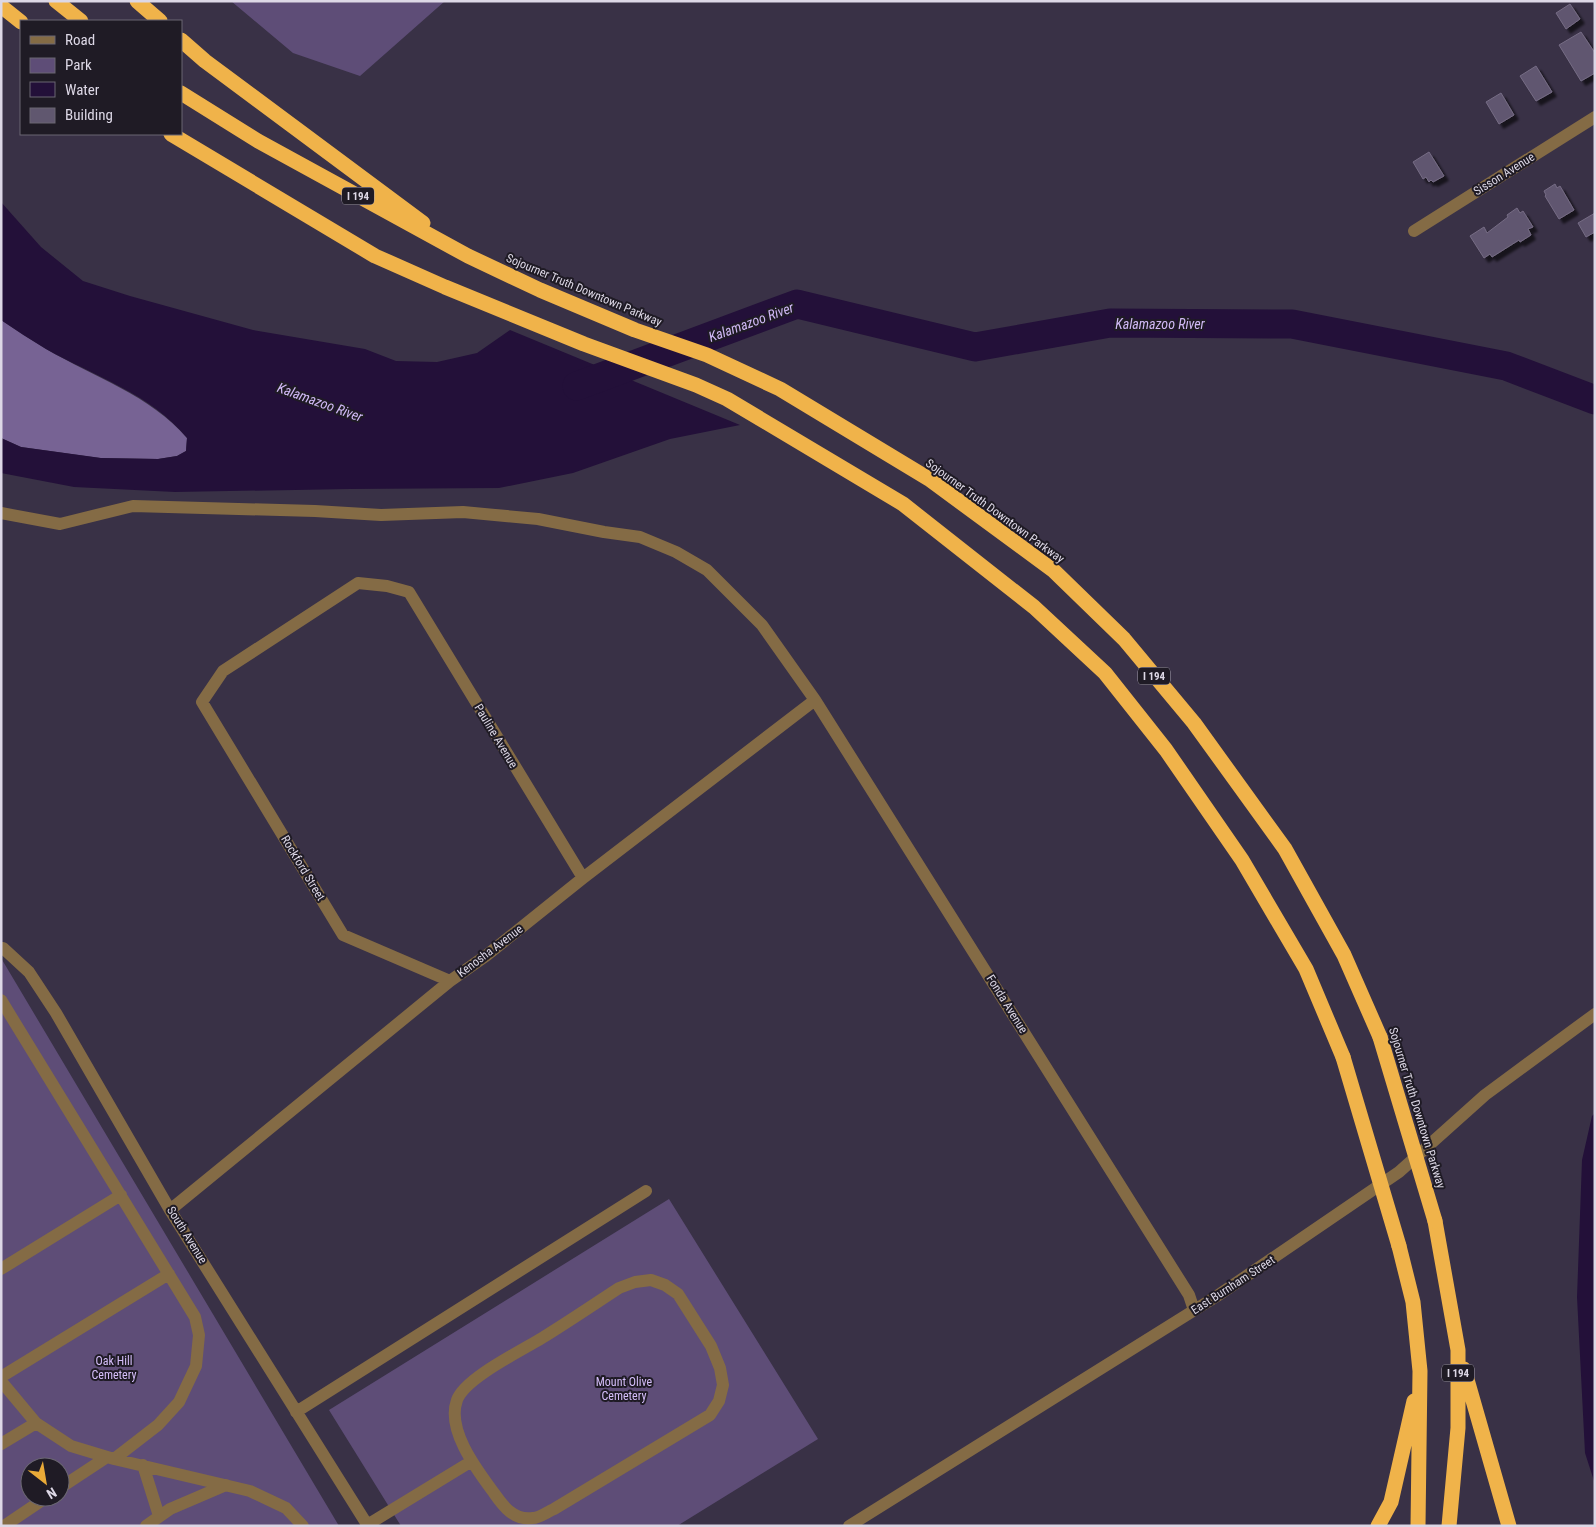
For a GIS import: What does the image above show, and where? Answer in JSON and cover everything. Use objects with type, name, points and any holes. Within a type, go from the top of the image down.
[{"type":"highway","points":[[56,1],[80,20]]},
{"type":"highway","points":[[137,1],[159,20]]},
{"type":"highway","points":[[1,6],[20,21]]},
{"type":"highway","points":[[1,12],[20,25]]},
{"type":"highway","points":[[182,41],[205,61],[468,256]]},
{"type":"highway","name":"Sojourner Truth Downtown Parkway","points":[[182,94],[258,141],[468,256],[540,290],[635,330],[707,355],[780,389],[929,479],[1054,570],[1124,639],[1194,723],[1284,849],[1344,955],[1380,1037],[1436,1221],[1458,1350],[1458,1428],[1449,1526]]},
{"type":"highway","points":[[173,135],[375,256],[584,344],[696,385],[727,399],[903,504],[1034,607],[1105,674],[1166,750],[1242,860],[1306,969],[1343,1057],[1399,1246],[1413,1302],[1420,1375],[1418,1526]]},
{"type":"highway","points":[[1458,1350],[1509,1526]]},
{"type":"highway","points":[[1378,1526],[1391,1502],[1420,1375]]},
{"type":"street","name":"Sisson Avenue","points":[[1414,231],[1595,117]]},
{"type":"street","name":"Fonda Avenue","points":[[1,513],[60,524],[133,506],[315,511],[381,515],[463,512],[538,518],[604,532],[640,537],[676,552],[707,570],[762,625],[816,700],[1190,1295],[1194,1310]]},
{"type":"street","name":"Pauline Avenue","points":[[202,702],[223,671],[358,582],[387,586],[409,592],[583,878]]},
{"type":"street","name":"Kenosha Avenue","points":[[170,1210],[450,981],[487,955],[583,878],[816,700]]},
{"type":"street","name":"Rockford Street","points":[[202,702],[343,935],[450,981]]},
{"type":"street","name":"South Avenue","points":[[2,948],[29,972],[56,1013],[170,1210],[368,1525]]},
{"type":"street","points":[[1,1000],[196,1317],[199,1335],[196,1366],[179,1402],[158,1425],[111,1458],[70,1482]]},
{"type":"street","name":"East Burnham Street","points":[[850,1526],[1218,1296],[1399,1172],[1485,1095],[1595,1014]]},
{"type":"street","points":[[296,1412],[646,1191]]},
{"type":"street","points":[[1,1269],[121,1195]]},
{"type":"street","points":[[170,1274],[1,1379],[36,1423],[71,1446],[111,1458],[250,1491],[286,1508],[303,1526]]},
{"type":"street","points":[[651,1280],[666,1285],[678,1294],[711,1346],[720,1368],[723,1385],[719,1401],[710,1415],[554,1509],[533,1518],[517,1517],[504,1506],[472,1461],[456,1429],[454,1416],[457,1400],[467,1386],[489,1369],[619,1288],[635,1282],[651,1280]]},
{"type":"street","points":[[1,1444],[36,1423]]},
{"type":"street","points":[[368,1525],[472,1461]]},
{"type":"street","points":[[143,1465],[159,1516]]},
{"type":"street","points":[[146,1526],[159,1516],[187,1501],[226,1485]]},
{"type":"street","points":[[4,1526],[32,1507]]},
{"type":"green space","points":[[231,1],[445,1],[360,76],[293,53]]},
{"type":"green space","name":"Oak Hill Cemetery","points":[[1,958],[339,1526],[1,1526]]},
{"type":"green space","name":"Mount Olive Cemetery","points":[[669,1199],[818,1439],[677,1526],[401,1526],[329,1410]]},
{"type":"shaded area","points":[[1,320],[46,349],[121,388],[156,410],[187,438],[186,451],[177,456],[158,459],[100,458],[21,447],[1,438]]},
{"type":"water","points":[[1,202],[41,247],[83,281],[130,296],[253,330],[365,349],[396,361],[437,362],[477,353],[510,330],[740,425],[670,439],[573,473],[499,488],[175,492],[74,487],[1,473],[1,438],[21,447],[101,458],[158,459],[177,456],[186,451],[187,438],[157,409],[121,387],[46,349],[1,320]]},
{"type":"water","points":[[1595,1113],[1595,1484],[1585,1453],[1577,1297],[1582,1160],[1592,1116]]},
{"type":"building","points":[[1570,4],[1580,19],[1566,29],[1556,13]]},
{"type":"building","points":[[1581,32],[1595,53],[1595,73],[1581,81],[1559,45]]},
{"type":"building","points":[[1536,66],[1552,92],[1536,101],[1520,76]]},
{"type":"building","points":[[1501,93],[1514,115],[1499,124],[1486,102]]},
{"type":"building","points":[[1429,152],[1444,176],[1433,182],[1431,180],[1429,182],[1426,177],[1423,179],[1413,162]]},
{"type":"building","points":[[1555,184],[1557,188],[1560,186],[1574,210],[1559,219],[1544,191]]},
{"type":"building","points":[[1517,208],[1520,213],[1523,211],[1533,227],[1528,229],[1531,235],[1520,242],[1519,240],[1492,257],[1490,254],[1484,258],[1470,236],[1484,227],[1487,233]]},
{"type":"building","points":[[1595,213],[1595,232],[1586,237],[1578,223]]},
{"type":"waterway","name":"Kalamazoo River","points":[[577,386],[797,304],[975,347],[1110,323],[1292,324],[1506,366],[1595,400]]}]
